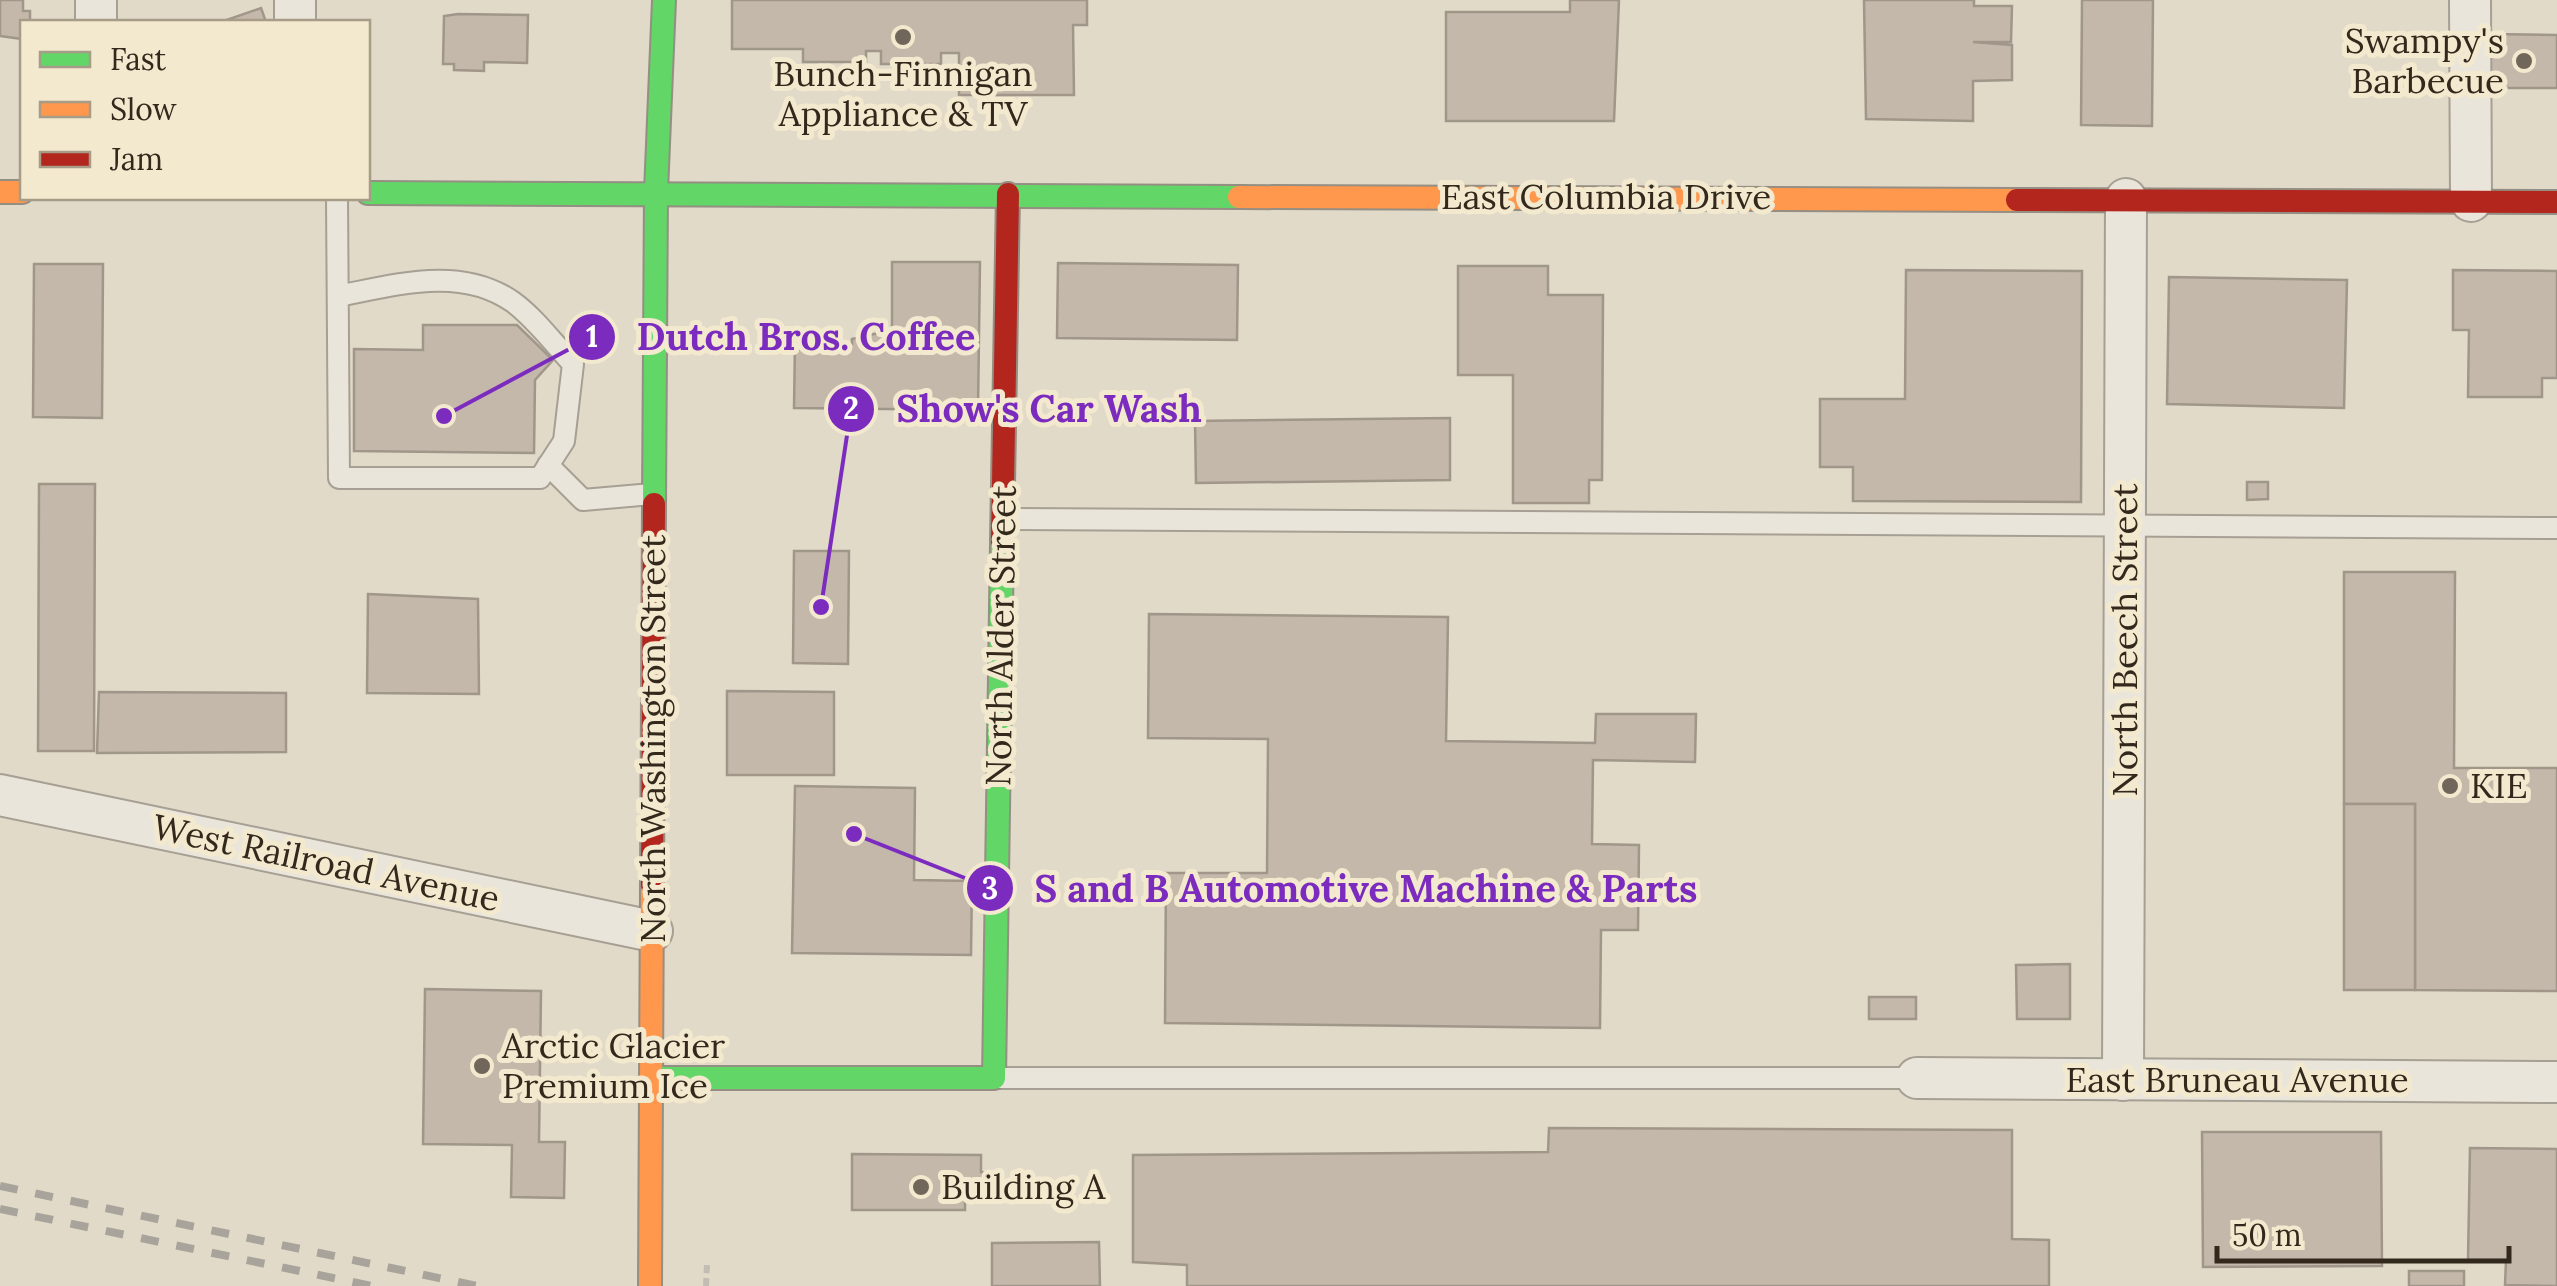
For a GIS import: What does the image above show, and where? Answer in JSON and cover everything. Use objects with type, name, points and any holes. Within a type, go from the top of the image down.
[{"type":"main road","name":"North Washington Street","points":[[650,1286],[656,192],[664,0]]},
{"type":"main road","name":"East Columbia Drive","points":[[370,193],[2557,202]]},
{"type":"main road","name":"North Alder Street","points":[[994,1078],[1008,194]]},
{"type":"main road","points":[[651,1078],[994,1078]]},
{"type":"street","points":[[2470,0],[2471,201]]},
{"type":"street","name":"North Beech Street","points":[[2123,1080],[2126,199]]},
{"type":"street","name":"West Railroad Avenue","points":[[0,795],[652,931]]},
{"type":"street","name":"East Bruneau Avenue","points":[[1917,1078],[2557,1082]]},
{"type":"lane","points":[[337,200],[339,478],[540,478],[564,442],[573,364],[512,301],[466,282],[421,280],[338,296]]},
{"type":"lane","points":[[548,465],[583,500],[654,494]]},
{"type":"lane","points":[[1002,520],[2557,528]]},
{"type":"lane","points":[[994,1078],[1917,1078]]},
{"type":"path","points":[[706,1286],[707,1264]]},
{"type":"building","points":[[0,0],[23,0],[23,11],[30,11],[30,20],[20,20],[20,39],[0,36]]},
{"type":"building","name":"Bunch-Finnigan Appliance & TV","points":[[732,0],[1087,0],[1087,25],[1073,25],[1074,95],[959,95],[959,53],[941,53],[941,64],[881,64],[881,51],[866,51],[866,62],[803,62],[803,49],[732,49]]},
{"type":"building","points":[[1570,0],[1619,0],[1614,121],[1446,121],[1446,12],[1570,12]]},
{"type":"building","points":[[1864,0],[1974,0],[1974,6],[2012,6],[2011,42],[1973,42],[2012,45],[2012,80],[1973,81],[1973,121],[1866,119]]},
{"type":"building","points":[[2082,0],[2153,0],[2152,126],[2081,125]]},
{"type":"building","points":[[261,8],[265,20],[227,20]]},
{"type":"building","points":[[528,15],[527,63],[484,62],[484,71],[454,70],[454,64],[443,64],[444,16]]},
{"type":"building","name":"Swampy's Barbecue","points":[[2490,34],[2557,35],[2557,88],[2490,88]]},
{"type":"building","points":[[892,262],[980,262],[978,410],[794,408],[795,343],[852,344],[852,339],[892,330]]},
{"type":"building","points":[[1058,263],[1238,265],[1237,340],[1057,338]]},
{"type":"building","points":[[34,264],[103,264],[102,418],[33,417]]},
{"type":"building","points":[[1458,266],[1548,266],[1548,295],[1603,295],[1602,480],[1589,480],[1589,503],[1513,503],[1513,375],[1458,375]]},
{"type":"building","points":[[1906,270],[2082,271],[2081,502],[1853,501],[1853,467],[1820,467],[1820,399],[1905,399]]},
{"type":"building","points":[[2453,270],[2557,271],[2557,378],[2542,378],[2542,397],[2468,397],[2469,330],[2453,330]]},
{"type":"building","points":[[2169,277],[2347,280],[2344,408],[2167,404]]},
{"type":"building","points":[[423,325],[517,325],[553,360],[535,380],[534,453],[354,451],[354,349],[423,350]]},
{"type":"building","points":[[1450,418],[1450,480],[1196,483],[1195,421]]},
{"type":"building","points":[[2247,482],[2268,482],[2268,499],[2247,500]]},
{"type":"building","points":[[39,484],[95,484],[94,751],[38,751]]},
{"type":"building","points":[[794,551],[849,551],[848,664],[793,663]]},
{"type":"building","name":"KIE","points":[[2344,572],[2455,572],[2454,768],[2557,768],[2557,991],[2415,990],[2415,804],[2344,804]]},
{"type":"building","points":[[368,594],[478,599],[479,694],[367,693]]},
{"type":"building","points":[[1149,614],[1448,617],[1446,741],[1595,743],[1596,714],[1696,714],[1695,762],[1593,760],[1592,844],[1639,845],[1638,930],[1601,930],[1600,1028],[1165,1023],[1166,873],[1267,873],[1268,739],[1148,738]]},
{"type":"building","points":[[727,691],[834,692],[834,775],[727,775]]},
{"type":"building","points":[[99,692],[286,693],[286,752],[97,753]]},
{"type":"building","points":[[795,786],[915,788],[914,880],[972,881],[971,955],[792,953]]},
{"type":"building","points":[[2344,804],[2415,804],[2415,990],[2344,990]]},
{"type":"building","points":[[2070,964],[2070,1019],[2017,1019],[2016,965]]},
{"type":"building","name":"Arctic Glacier Premium Ice","points":[[425,989],[541,991],[539,1142],[565,1142],[564,1198],[511,1197],[512,1145],[423,1144]]},
{"type":"building","points":[[1869,997],[1916,997],[1916,1019],[1869,1019]]},
{"type":"building","points":[[1549,1128],[2012,1130],[2012,1239],[2049,1240],[2049,1286],[1187,1286],[1187,1265],[1133,1262],[1133,1155],[1548,1152]]},
{"type":"building","points":[[2202,1132],[2381,1132],[2382,1266],[2203,1267]]},
{"type":"building","points":[[2470,1148],[2557,1149],[2557,1286],[2505,1285],[2506,1260],[2468,1260]]},
{"type":"building","name":"Building A","points":[[852,1154],[981,1155],[981,1172],[991,1173],[991,1202],[965,1202],[965,1210],[852,1210]]},
{"type":"building","points":[[1099,1242],[1100,1286],[992,1286],[992,1243]]},
{"type":"building","points":[[2409,1271],[2464,1271],[2464,1286],[2409,1286]]},
{"type":"railway","points":[[0,1186],[477,1286]]},
{"type":"railway","points":[[0,1209],[372,1286]]},
{"type":"traffic: fast","points":[[654,504],[656,192],[664,0]]},
{"type":"traffic: fast","points":[[370,193],[1239,197]]},
{"type":"traffic: fast","points":[[651,1078],[994,1078],[1002,542]]},
{"type":"traffic: slow","points":[[0,192],[20,192]]},
{"type":"traffic: slow","points":[[1239,197],[2017,200]]},
{"type":"traffic: slow","points":[[650,1286],[652,885]]},
{"type":"traffic: jam","points":[[1002,542],[1008,194]]},
{"type":"traffic: jam","points":[[2017,200],[2557,202]]},
{"type":"traffic: jam","points":[[652,885],[654,504]]},
{"type":"place","name":"Bunch-Finnigan Appliance & TV","points":[[903,37]]},
{"type":"place","name":"Swampy's Barbecue","points":[[2524,61]]},
{"type":"place","name":"Dutch Bros. Coffee","points":[[444,416]]},
{"type":"place","name":"Show's Car Wash","points":[[821,607]]},
{"type":"place","name":"KIE","points":[[2450,786]]},
{"type":"place","name":"S and B Automotive Machine & Parts","points":[[854,834]]},
{"type":"place","name":"Arctic Glacier Premium Ice","points":[[482,1066]]},
{"type":"place","name":"Building A","points":[[921,1187]]}]
